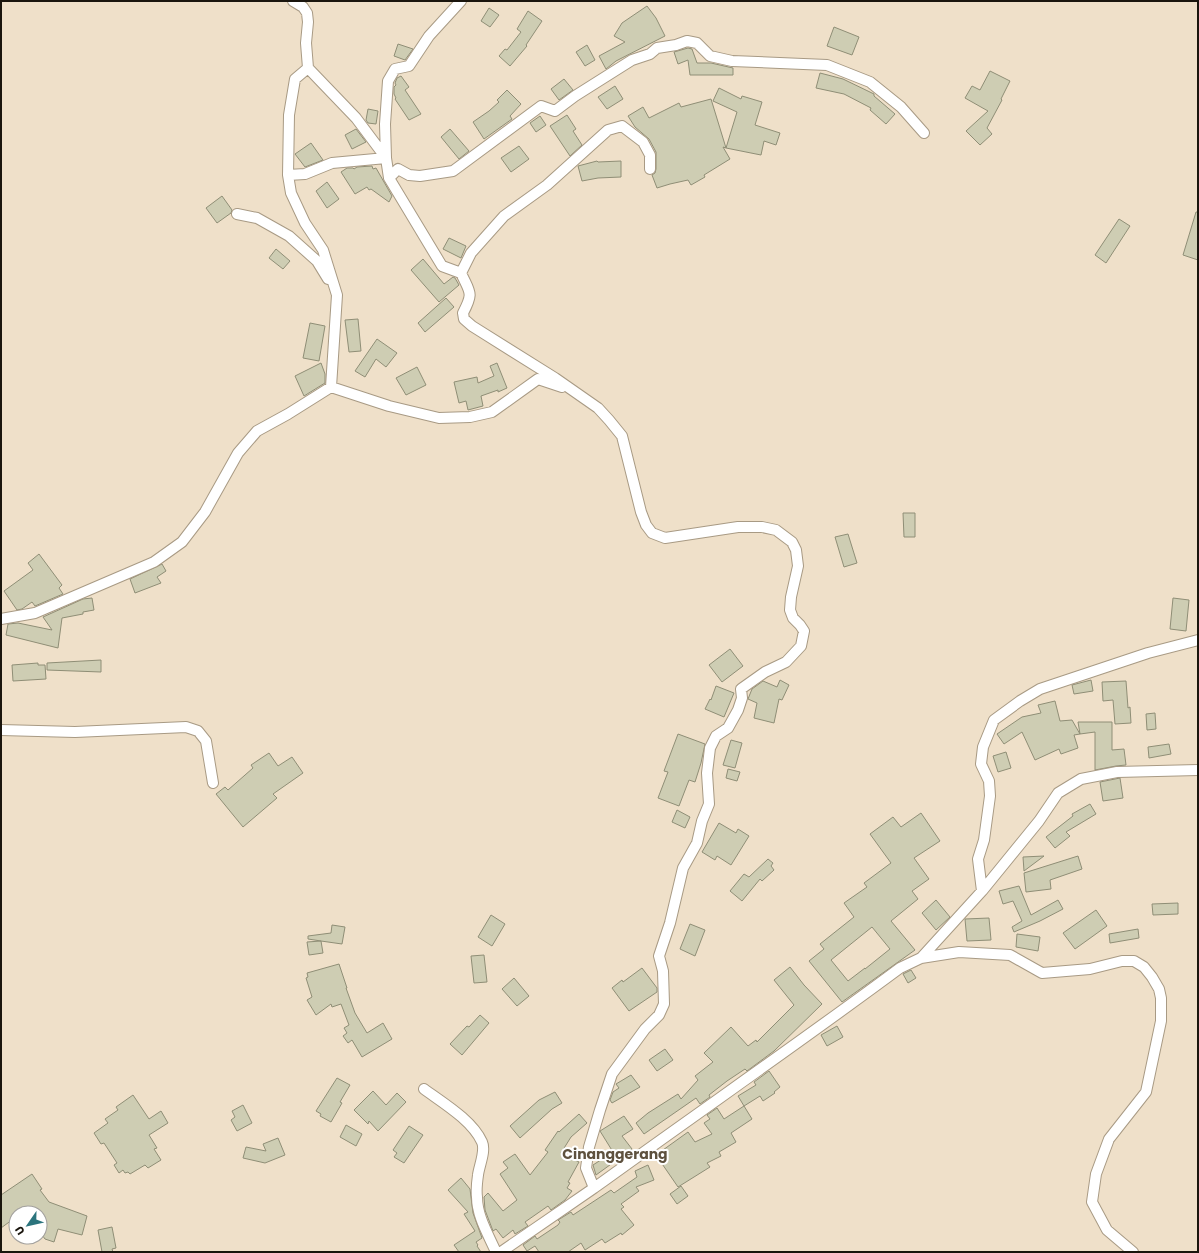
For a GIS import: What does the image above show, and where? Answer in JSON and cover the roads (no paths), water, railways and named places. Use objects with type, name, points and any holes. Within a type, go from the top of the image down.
[{"type":"street","points":[[293,1],[303,7],[307,13],[308,22],[306,43],[308,68],[356,118],[386,158]]},
{"type":"street","points":[[461,1],[429,36],[409,66],[395,69],[388,81],[385,124],[386,158],[389,178],[442,266],[460,273],[471,295],[470,301],[463,313],[464,319],[472,326],[598,408],[610,420],[622,436],[641,512],[646,525],[652,533],[665,538],[738,527],[762,527],[776,530],[792,542],[796,550],[798,566],[791,597],[790,610],[793,618],[804,631],[801,646],[786,662],[765,672],[740,689],[742,698],[738,710],[728,728],[716,736],[710,748],[707,773],[709,804],[702,821],[697,843],[682,868],[670,923],[660,956],[663,971],[664,1004],[659,1015],[645,1029],[612,1074],[589,1146],[586,1168],[594,1188]]},
{"type":"street","points":[[389,178],[398,170],[409,175],[420,176],[453,171],[541,106],[555,111],[575,96],[632,60],[650,54],[657,48],[676,45],[687,41],[697,43],[710,56],[732,61],[827,66],[870,82],[901,107],[924,133]]},
{"type":"street","points":[[308,68],[295,79],[288,115],[288,174],[292,193],[305,223],[323,250],[337,295],[331,388]]},
{"type":"street","points":[[460,273],[471,254],[504,216],[547,185],[608,130],[622,126],[643,142],[650,155],[650,169]]},
{"type":"street","points":[[288,174],[305,174],[332,163],[386,158]]},
{"type":"street","points":[[237,214],[257,218],[289,236],[317,261],[337,295]]},
{"type":"street","points":[[1,619],[35,613],[154,562],[182,542],[204,512],[238,453],[257,431],[331,388],[389,406],[439,418],[470,417],[492,412],[538,379],[573,391]]},
{"type":"street","points":[[982,891],[978,860],[984,840],[990,796],[989,781],[981,764],[983,746],[994,720],[1020,701],[1040,689],[1148,653],[1198,640]]},
{"type":"street","points":[[1,730],[74,732],[186,727],[198,731],[206,741],[213,782]]},
{"type":"street","points":[[921,958],[982,891],[1034,827],[1058,793],[1080,779],[1117,772],[1198,770]]},
{"type":"street","points":[[500,1252],[725,1096],[900,968],[921,958],[959,952],[1010,955],[1042,972],[1090,968],[1122,961],[1134,961],[1144,967],[1159,989],[1161,998],[1161,1021],[1146,1092],[1109,1139],[1096,1174],[1092,1202],[1107,1230],[1133,1252]]},
{"type":"street","points":[[424,1089],[474,1128],[483,1144],[478,1176],[478,1212],[496,1252]]},
{"type":"district","name":"Cinanggerang","points":[[615,1154]]}]
